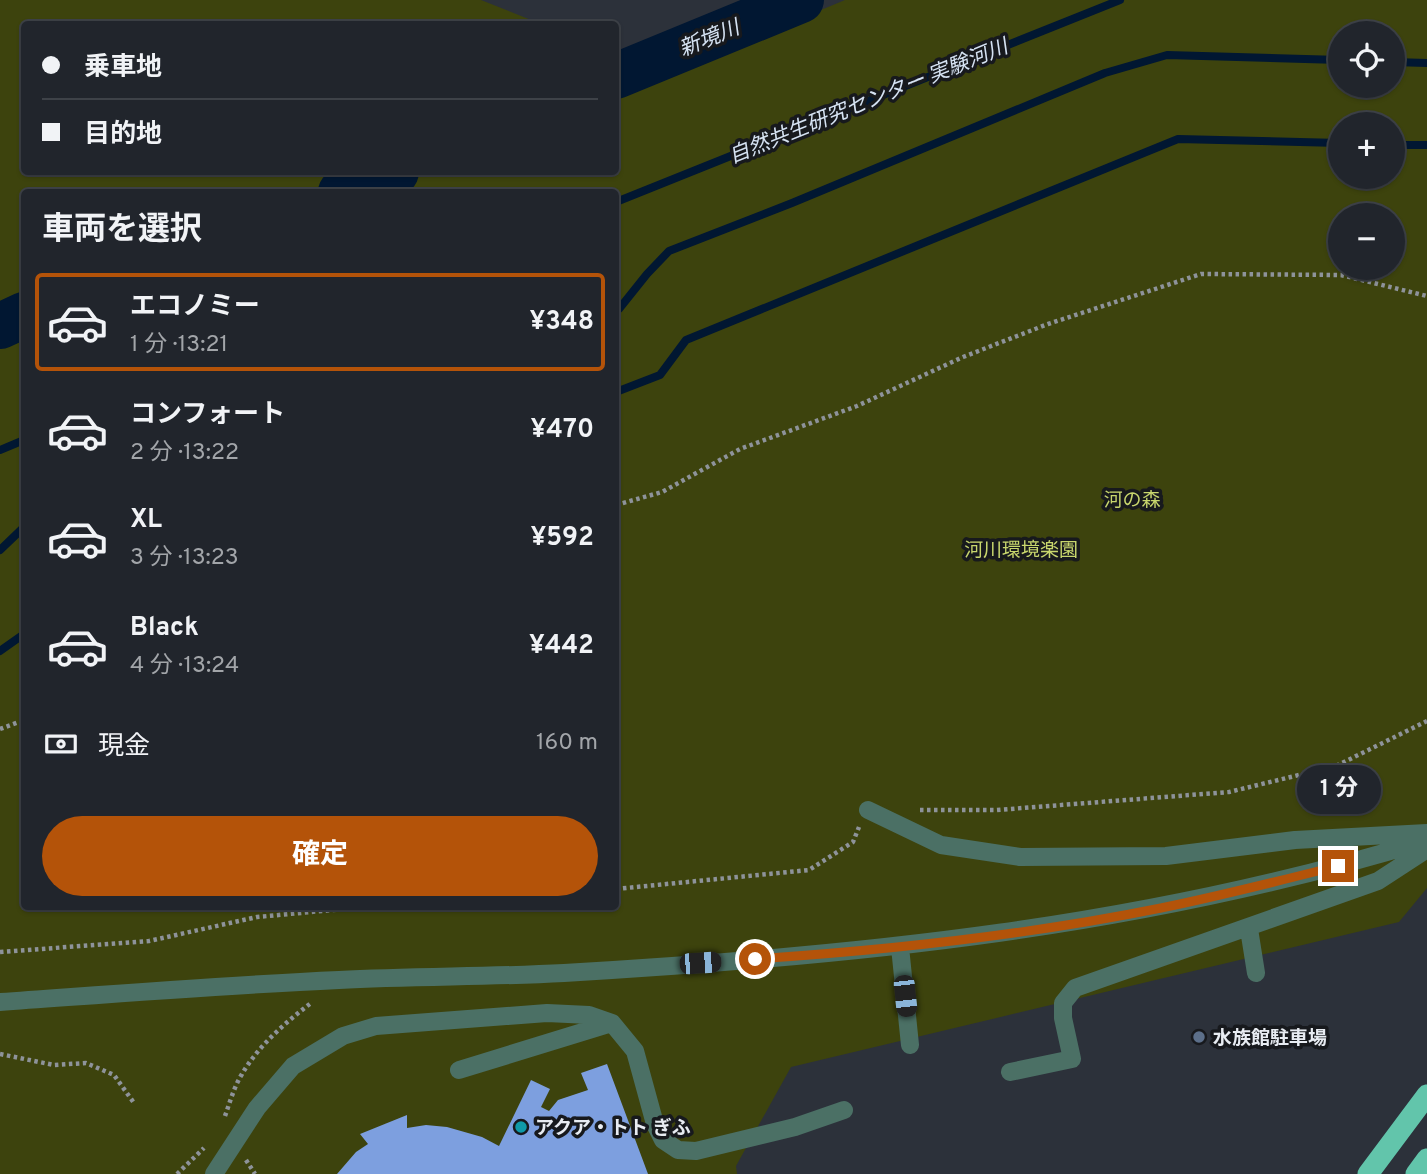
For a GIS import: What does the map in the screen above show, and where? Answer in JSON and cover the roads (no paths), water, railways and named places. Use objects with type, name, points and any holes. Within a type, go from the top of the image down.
[{"type":"highway","points":[[1368,1174],[1427,1095]]},
{"type":"highway","points":[[1416,1174],[1427,1159]]},
{"type":"lane","points":[[868,810],[941,845],[1020,857],[1166,856],[1295,840],[1427,833]]},
{"type":"lane","points":[[0,1002],[342,980],[562,973],[900,947],[1042,929],[1160,908],[1348,864],[1427,840]]},
{"type":"lane","points":[[1010,1072],[1072,1059],[1063,1018],[1063,1003],[1075,988],[1249,929],[1378,881],[1427,849]]},
{"type":"lane","points":[[1249,929],[1256,973]]},
{"type":"lane","points":[[900,947],[910,1045]]},
{"type":"lane","points":[[214,1174],[257,1108],[293,1066],[343,1036],[376,1026],[547,1013],[589,1015],[612,1023],[635,1051],[663,1140],[678,1150],[696,1151],[795,1127],[844,1110]]},
{"type":"lane","points":[[459,1070],[612,1023]]},
{"type":"waterway","name":"新境川","points":[[619,75],[801,0]]},
{"type":"waterway","name":"自然共生研究センター 実験河川","points":[[619,201],[1120,0]]},
{"type":"waterway","points":[[619,309],[669,251],[1105,73],[1167,55],[1328,60]]},
{"type":"waterway","points":[[1405,62],[1427,63]]},
{"type":"waterway","points":[[619,391],[660,375],[686,340],[1178,139],[1328,143]]},
{"type":"waterway","points":[[1405,145],[1427,145]]},
{"type":"waterway","name":"新境川","points":[[349,189],[388,175]]},
{"type":"waterway","name":"新境川","points":[[0,326],[21,316]]},
{"type":"waterway","name":"自然共生研究センター 実験河川","points":[[0,450],[21,441]]},
{"type":"waterway","points":[[0,550],[21,530]]},
{"type":"waterway","points":[[0,651],[21,636]]},
{"type":"place","name":"水族館駐車場","points":[[1199,1037]]},
{"type":"place","name":"アクア・トト ぎふ","points":[[521,1127]]},
{"type":"park label","name":"河の森","points":[[1132,499]]},
{"type":"park label","name":"河川環境楽園","points":[[1021,549]]}]
